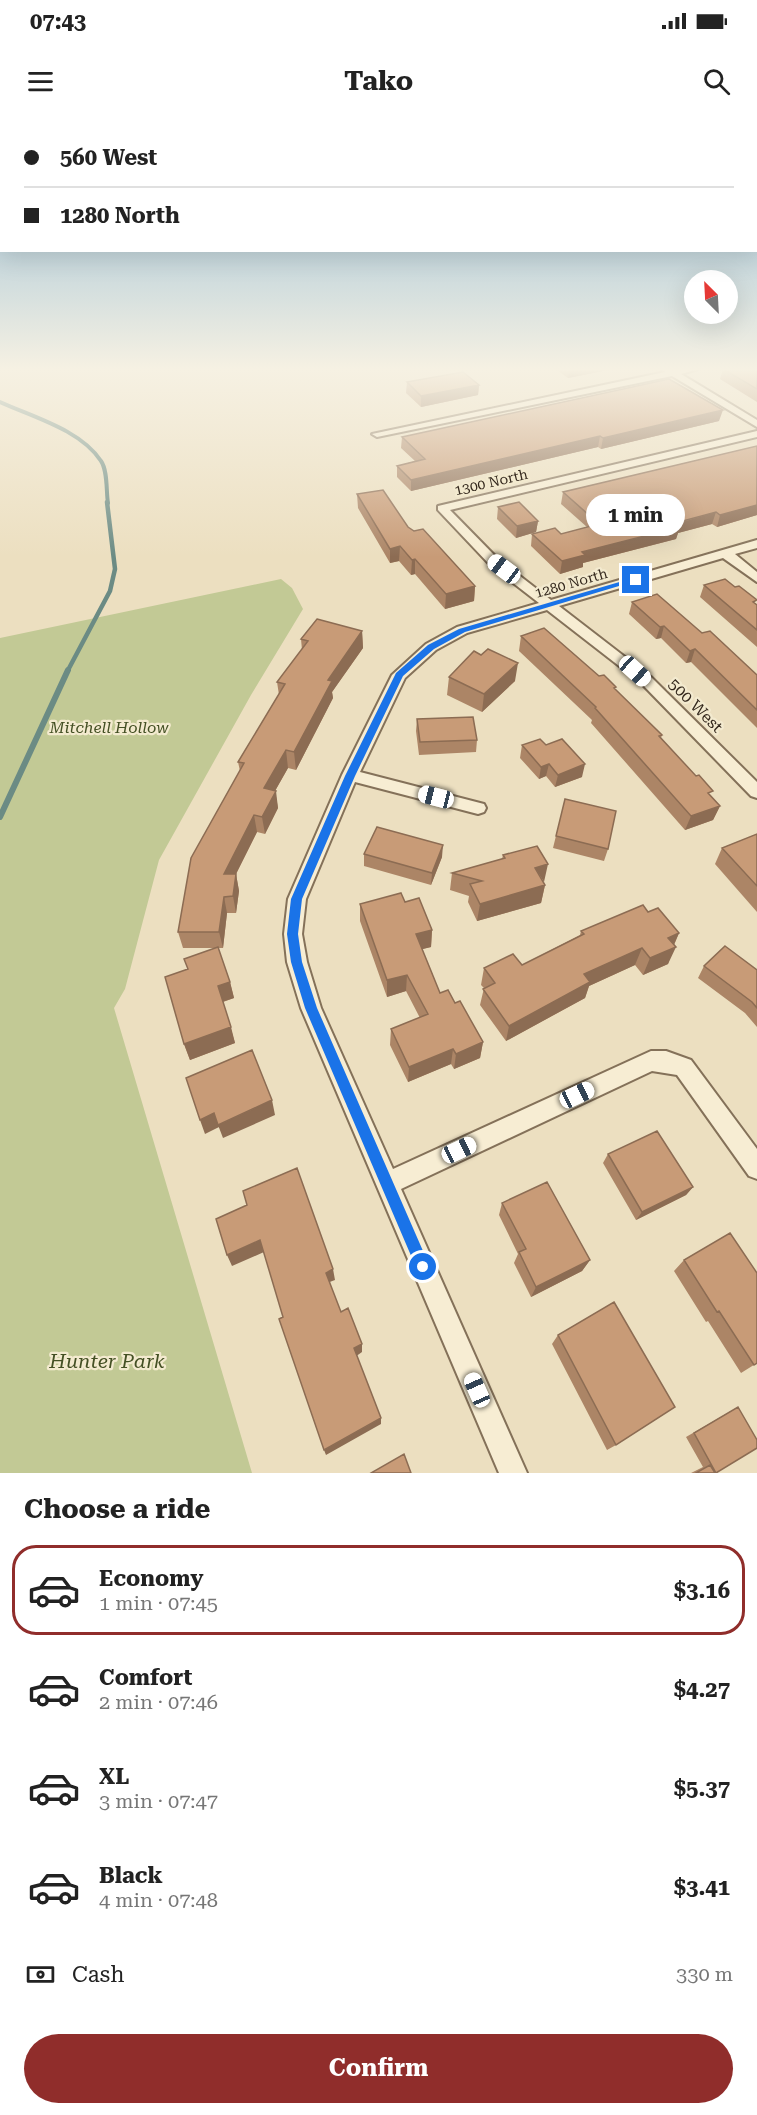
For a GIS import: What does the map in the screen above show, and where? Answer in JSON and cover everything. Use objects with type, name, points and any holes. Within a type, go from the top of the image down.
[{"type":"street","points":[[377,434],[390,431]]},
{"type":"street","name":"1300 North","points":[[442,508],[757,434]]},
{"type":"street","name":"500 West","points":[[442,508],[494,562],[551,604],[645,680],[757,792]]},
{"type":"street","name":"1280 North","points":[[513,1473],[311,1008],[297,962],[293,934],[297,899],[350,776],[399,675],[431,647],[462,630],[757,544]]},
{"type":"street","points":[[725,554],[757,578]]},
{"type":"street","points":[[350,776],[478,808]]},
{"type":"street","points":[[387,1184],[651,1061],[666,1061],[684,1067],[757,1168]]},
{"type":"green space","points":[[281,579],[292,588],[303,609],[251,695],[159,860],[125,989],[114,1008],[252,1473],[0,1473],[0,638]]},
{"type":"building","points":[[429,431],[632,431],[603,438],[600,436],[411,480],[397,466],[425,459],[402,437]]},
{"type":"building","points":[[757,446],[757,505],[720,515],[716,512],[675,523],[680,527],[582,552],[585,555],[562,561],[532,534],[555,528],[561,534],[599,524],[563,492]]},
{"type":"building","points":[[383,490],[408,527],[414,531],[423,529],[475,586],[446,594],[415,559],[412,560],[400,546],[390,549],[357,494]]},
{"type":"building","points":[[519,502],[538,521],[517,526],[498,507]]},
{"type":"building","points":[[725,579],[735,587],[739,586],[757,600],[753,602],[757,605],[757,630],[704,585]]},
{"type":"building","points":[[657,594],[702,633],[710,631],[757,675],[757,710],[695,649],[690,651],[664,626],[660,627],[632,602]]},
{"type":"building","points":[[317,619],[362,631],[328,680],[332,681],[294,752],[286,750],[264,788],[276,791],[262,817],[254,815],[224,874],[236,874],[233,896],[224,897],[219,932],[178,932],[191,858],[244,763],[238,762],[285,684],[277,682],[308,641],[301,639]]},
{"type":"building","points":[[544,628],[599,676],[604,675],[616,687],[614,688],[662,735],[659,736],[713,791],[708,793],[720,806],[691,816],[596,707],[521,636]]},
{"type":"building","points":[[488,649],[518,663],[484,694],[449,677],[474,651],[481,655]]},
{"type":"building","points":[[473,717],[477,740],[420,742],[417,719]]},
{"type":"building","points":[[540,739],[546,745],[562,739],[585,764],[558,775],[549,764],[541,767],[522,745]]},
{"type":"building","points":[[565,799],[616,811],[608,849],[556,836]]},
{"type":"building","points":[[377,827],[443,845],[432,873],[364,854]]},
{"type":"building","points":[[757,834],[757,886],[722,848]]},
{"type":"building","points":[[537,846],[548,864],[535,868],[545,885],[480,904],[470,884],[482,881],[452,873],[505,858],[503,855]]},
{"type":"building","points":[[401,893],[405,902],[419,898],[432,930],[416,934],[440,993],[448,990],[455,1003],[460,1001],[483,1042],[456,1054],[453,1049],[409,1067],[391,1029],[428,1014],[407,975],[387,980],[360,904]]},
{"type":"building","points":[[643,905],[648,912],[658,908],[679,933],[668,938],[676,947],[650,958],[642,948],[584,974],[590,982],[509,1026],[483,989],[495,983],[484,968],[513,954],[522,965],[584,934],[581,931]]},
{"type":"building","points":[[725,946],[757,970],[757,1008],[704,966]]},
{"type":"building","points":[[218,947],[230,982],[218,986],[231,1027],[184,1044],[165,977],[188,969],[184,959]]},
{"type":"building","points":[[252,1050],[272,1100],[218,1125],[214,1113],[200,1120],[186,1078]]},
{"type":"building","points":[[657,1131],[693,1187],[642,1212],[608,1154]]},
{"type":"building","points":[[297,1168],[333,1269],[326,1273],[341,1312],[348,1308],[362,1344],[354,1348],[381,1418],[324,1450],[279,1319],[283,1317],[260,1240],[227,1255],[216,1219],[247,1205],[243,1191]]},
{"type":"building","points":[[547,1182],[590,1260],[536,1287],[519,1252],[526,1249],[502,1203]]},
{"type":"building","points":[[730,1233],[757,1273],[757,1363],[754,1365],[684,1260]]},
{"type":"building","points":[[614,1302],[675,1407],[616,1445],[558,1335]]},
{"type":"building","points":[[738,1407],[757,1440],[757,1448],[716,1473],[694,1433]]},
{"type":"building","points":[[404,1454],[411,1473],[371,1473]]},
{"type":"building","points":[[710,1465],[715,1473],[696,1473]]},
{"type":"waterway","points":[[65,431],[92,450],[101,461],[105,470],[108,503]]},
{"type":"waterway","points":[[68,671],[110,591],[115,569],[107,502]]},
{"type":"waterway","points":[[0,817],[68,671]]},
{"type":"route","points":[[423,1267],[311,1008],[297,962],[293,934],[297,899],[350,776],[399,675],[431,647],[462,630],[636,580]]},
{"type":"park label","name":"Mitchell Hollow","points":[[109,727]]},
{"type":"park label","name":"Hunter Park","points":[[107,1361]]}]
